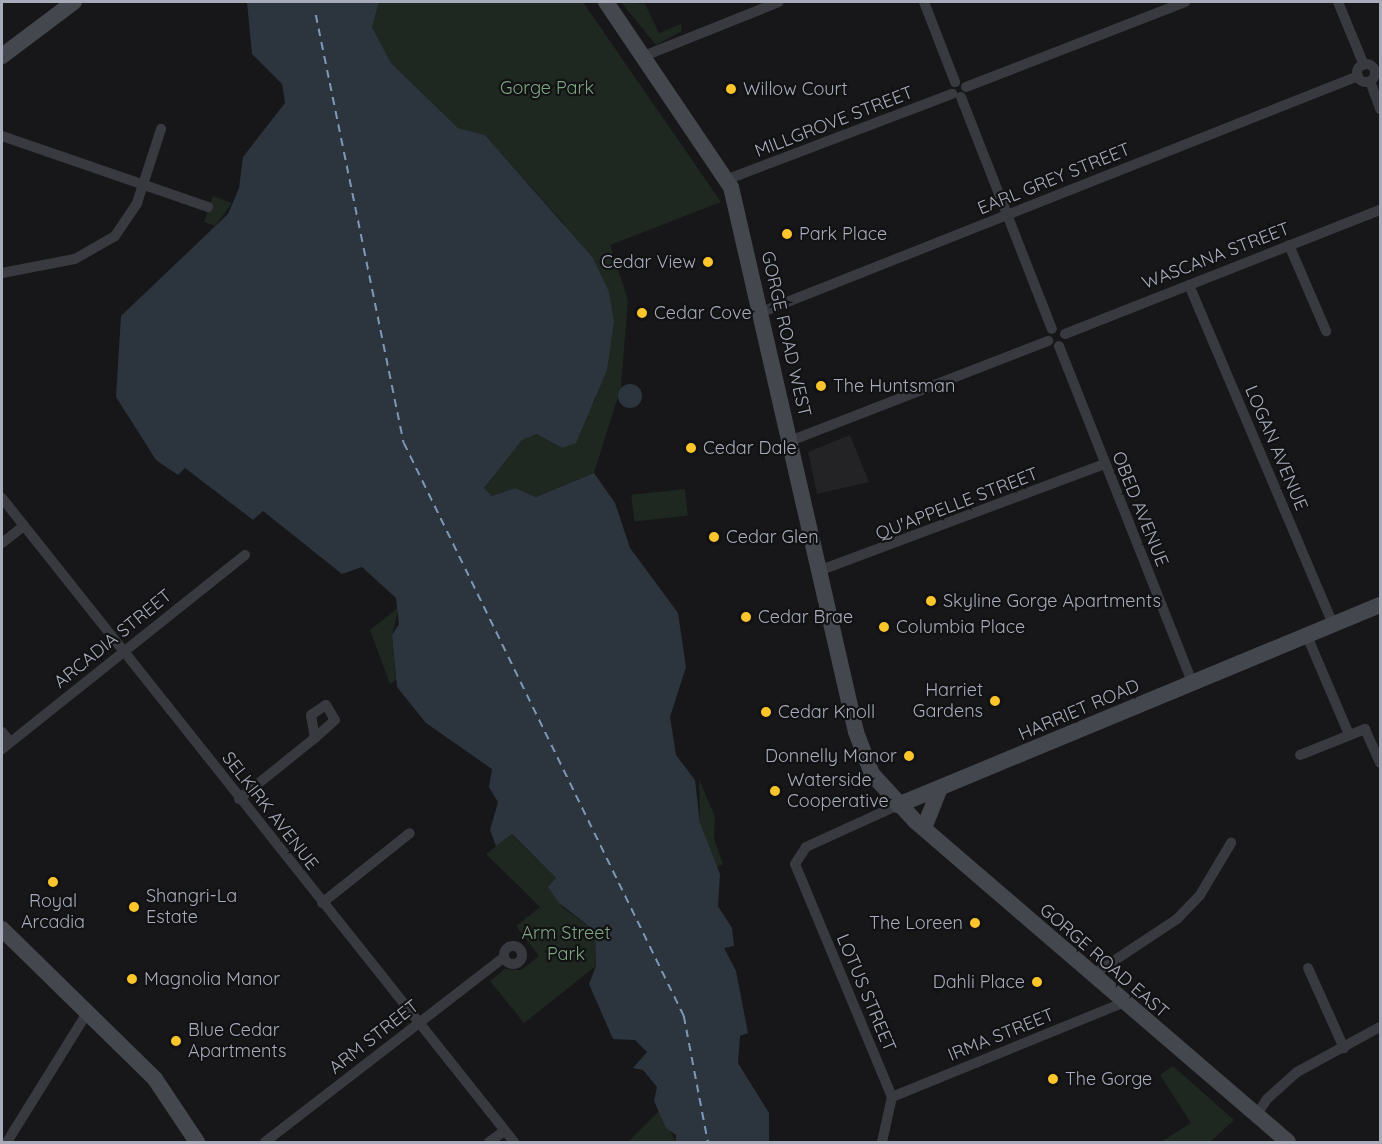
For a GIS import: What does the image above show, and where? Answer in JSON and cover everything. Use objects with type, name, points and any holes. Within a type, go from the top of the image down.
[{"type":"main road","points":[[2,56],[74,2]]},
{"type":"main road","name":"GORGE ROAD WEST","points":[[606,2],[728,179],[762,312],[858,740],[872,774],[898,805]]},
{"type":"main road","name":"HARRIET ROAD","points":[[898,805],[1380,605]]},
{"type":"main road","points":[[924,828],[940,788]]},
{"type":"main road","name":"GORGE ROAD EAST","points":[[898,805],[1122,1003],[1288,1143]]},
{"type":"main road","points":[[2,929],[89,1010],[155,1079],[197,1143]]},
{"type":"street","points":[[644,56],[779,2]]},
{"type":"street","points":[[924,2],[1052,329],[1048,341]]},
{"type":"street","name":"MILLGROVE STREET","points":[[728,179],[960,93],[1185,2]]},
{"type":"street","points":[[1338,2],[1364,65]]},
{"type":"street","points":[[1364,65],[1377,69],[1370,81]]},
{"type":"street","points":[[1364,65],[1358,76],[1370,81],[1380,109]]},
{"type":"street","name":"EARL GREY STREET","points":[[762,312],[1358,76]]},
{"type":"street","points":[[2,273],[94,252],[127,221],[161,129]]},
{"type":"street","points":[[2,136],[208,207]]},
{"type":"street","name":"WASCANA STREET","points":[[1065,334],[1380,210]]},
{"type":"street","points":[[1289,245],[1326,331]]},
{"type":"street","name":"LOGAN AVENUE","points":[[1189,285],[1332,625]]},
{"type":"street","points":[[790,441],[1048,341],[1059,346],[1065,334],[1052,329]]},
{"type":"street","name":"OBED AVENUE","points":[[1059,346],[1193,684]]},
{"type":"street","name":"QU'APPELLE STREET","points":[[821,570],[1104,464]]},
{"type":"street","name":"SELKIRK AVENUE","points":[[2,498],[514,1143]]},
{"type":"street","points":[[2,543],[24,526]]},
{"type":"street","name":"ARCADIA STREET","points":[[6,745],[245,555]]},
{"type":"street","points":[[1307,636],[1348,732]]},
{"type":"street","points":[[1300,754],[1348,732],[1365,729],[1380,763]]},
{"type":"street","points":[[2,732],[6,745]]},
{"type":"street","points":[[239,799],[315,738]]},
{"type":"street","name":"HARRIET ROAD","points":[[796,858],[806,847],[898,805]]},
{"type":"street","points":[[322,903],[410,833]]},
{"type":"street","points":[[1092,976],[1177,919],[1200,895],[1231,843]]},
{"type":"street","name":"LOTUS STREET","points":[[796,858],[796,870],[891,1097]]},
{"type":"street","name":"ARM STREET","points":[[265,1143],[504,957]]},
{"type":"street","points":[[1308,968],[1344,1048]]},
{"type":"street","name":"IRMA STREET","points":[[891,1097],[1122,1003]]},
{"type":"street","points":[[7,1143],[89,1010]]},
{"type":"street","points":[[1256,1116],[1298,1072],[1380,1027]]},
{"type":"street","points":[[882,1143],[891,1097]]},
{"type":"street","points":[[489,1143],[504,1131]]},
{"type":"shaded area","points":[[247,2],[379,2],[372,27],[391,63],[458,128],[485,135],[593,258],[609,292],[614,322],[607,370],[576,443],[562,448],[537,434],[522,440],[484,488],[492,496],[515,488],[536,497],[594,473],[615,503],[630,548],[678,613],[686,667],[670,717],[676,755],[695,780],[700,823],[720,874],[718,906],[732,928],[734,946],[724,948],[736,971],[748,1033],[740,1036],[738,1063],[769,1113],[769,1142],[676,1142],[676,1135],[666,1128],[654,1101],[657,1087],[643,1070],[633,1068],[647,1052],[635,1040],[613,1039],[589,984],[596,966],[595,931],[559,903],[548,887],[556,878],[512,834],[496,846],[490,830],[498,802],[489,787],[492,769],[426,723],[397,687],[392,635],[399,624],[396,598],[362,567],[342,574],[263,511],[253,520],[185,468],[178,475],[156,460],[116,397],[121,316],[228,214],[239,188],[243,157],[285,103],[282,84],[252,54]]},
{"type":"shaded area","points":[[630,384],[635,385],[641,391],[641,401],[635,407],[630,408],[625,407],[619,401],[618,396],[619,391],[625,385]]},
{"type":"shaded area","points":[[850,435],[869,482],[817,494],[808,452]]},
{"type":"green space","name":"Gorge Park","points":[[379,2],[583,2],[721,202],[610,245],[628,300],[621,387],[594,473],[536,497],[515,488],[492,496],[484,488],[522,440],[537,434],[562,448],[596,399],[564,224],[485,135],[458,128],[391,63],[372,27]]},
{"type":"green space","points":[[621,2],[645,4],[659,33],[681,24],[682,31],[656,45]]},
{"type":"green space","points":[[213,196],[232,203],[215,226],[204,222]]},
{"type":"green space","points":[[685,489],[688,516],[634,521],[631,495]]},
{"type":"green space","points":[[399,607],[392,635],[396,680],[390,684],[370,630]]},
{"type":"green space","points":[[699,779],[715,817],[714,839],[723,864],[716,867],[700,823]]},
{"type":"green space","name":"Arm Street Park","points":[[511,834],[556,878],[562,907],[595,931],[596,966],[524,1023],[490,981],[505,969],[521,970],[539,956],[516,926],[540,907],[486,854]]},
{"type":"green space","points":[[1173,1066],[1234,1120],[1210,1142],[1161,1142],[1191,1123],[1160,1075]]},
{"type":"green space","points":[[659,1111],[676,1142],[628,1142]]},
{"type":"ferry route","points":[[316,15],[404,443],[684,1016],[708,1142]]},
{"type":"place","name":"Willow Court","points":[[731,89]]},
{"type":"place","name":"Park Place","points":[[787,234]]},
{"type":"place","name":"Cedar View","points":[[708,262]]},
{"type":"place","name":"Cedar Cove","points":[[642,313]]},
{"type":"place","name":"The Huntsman","points":[[821,386]]},
{"type":"place","name":"Cedar Dale","points":[[691,448]]},
{"type":"place","name":"Cedar Glen","points":[[714,537]]},
{"type":"place","name":"Skyline Gorge Apartments","points":[[931,601]]},
{"type":"place","name":"Cedar Brae","points":[[746,617]]},
{"type":"place","name":"Columbia Place","points":[[884,627]]},
{"type":"place","name":"Harriet Gardens","points":[[995,701]]},
{"type":"place","name":"Cedar Knoll","points":[[766,712]]},
{"type":"place","name":"Donnelly Manor","points":[[909,756]]},
{"type":"place","name":"Waterside Cooperative","points":[[775,791]]},
{"type":"place","name":"Royal Arcadia","points":[[53,882]]},
{"type":"place","name":"Shangri-La Estate","points":[[134,907]]},
{"type":"place","name":"The Loreen","points":[[975,923]]},
{"type":"place","name":"Magnolia Manor","points":[[132,979]]},
{"type":"place","name":"Dahli Place","points":[[1037,982]]},
{"type":"place","name":"Blue Cedar Apartments","points":[[176,1041]]},
{"type":"place","name":"The Gorge","points":[[1053,1079]]}]
